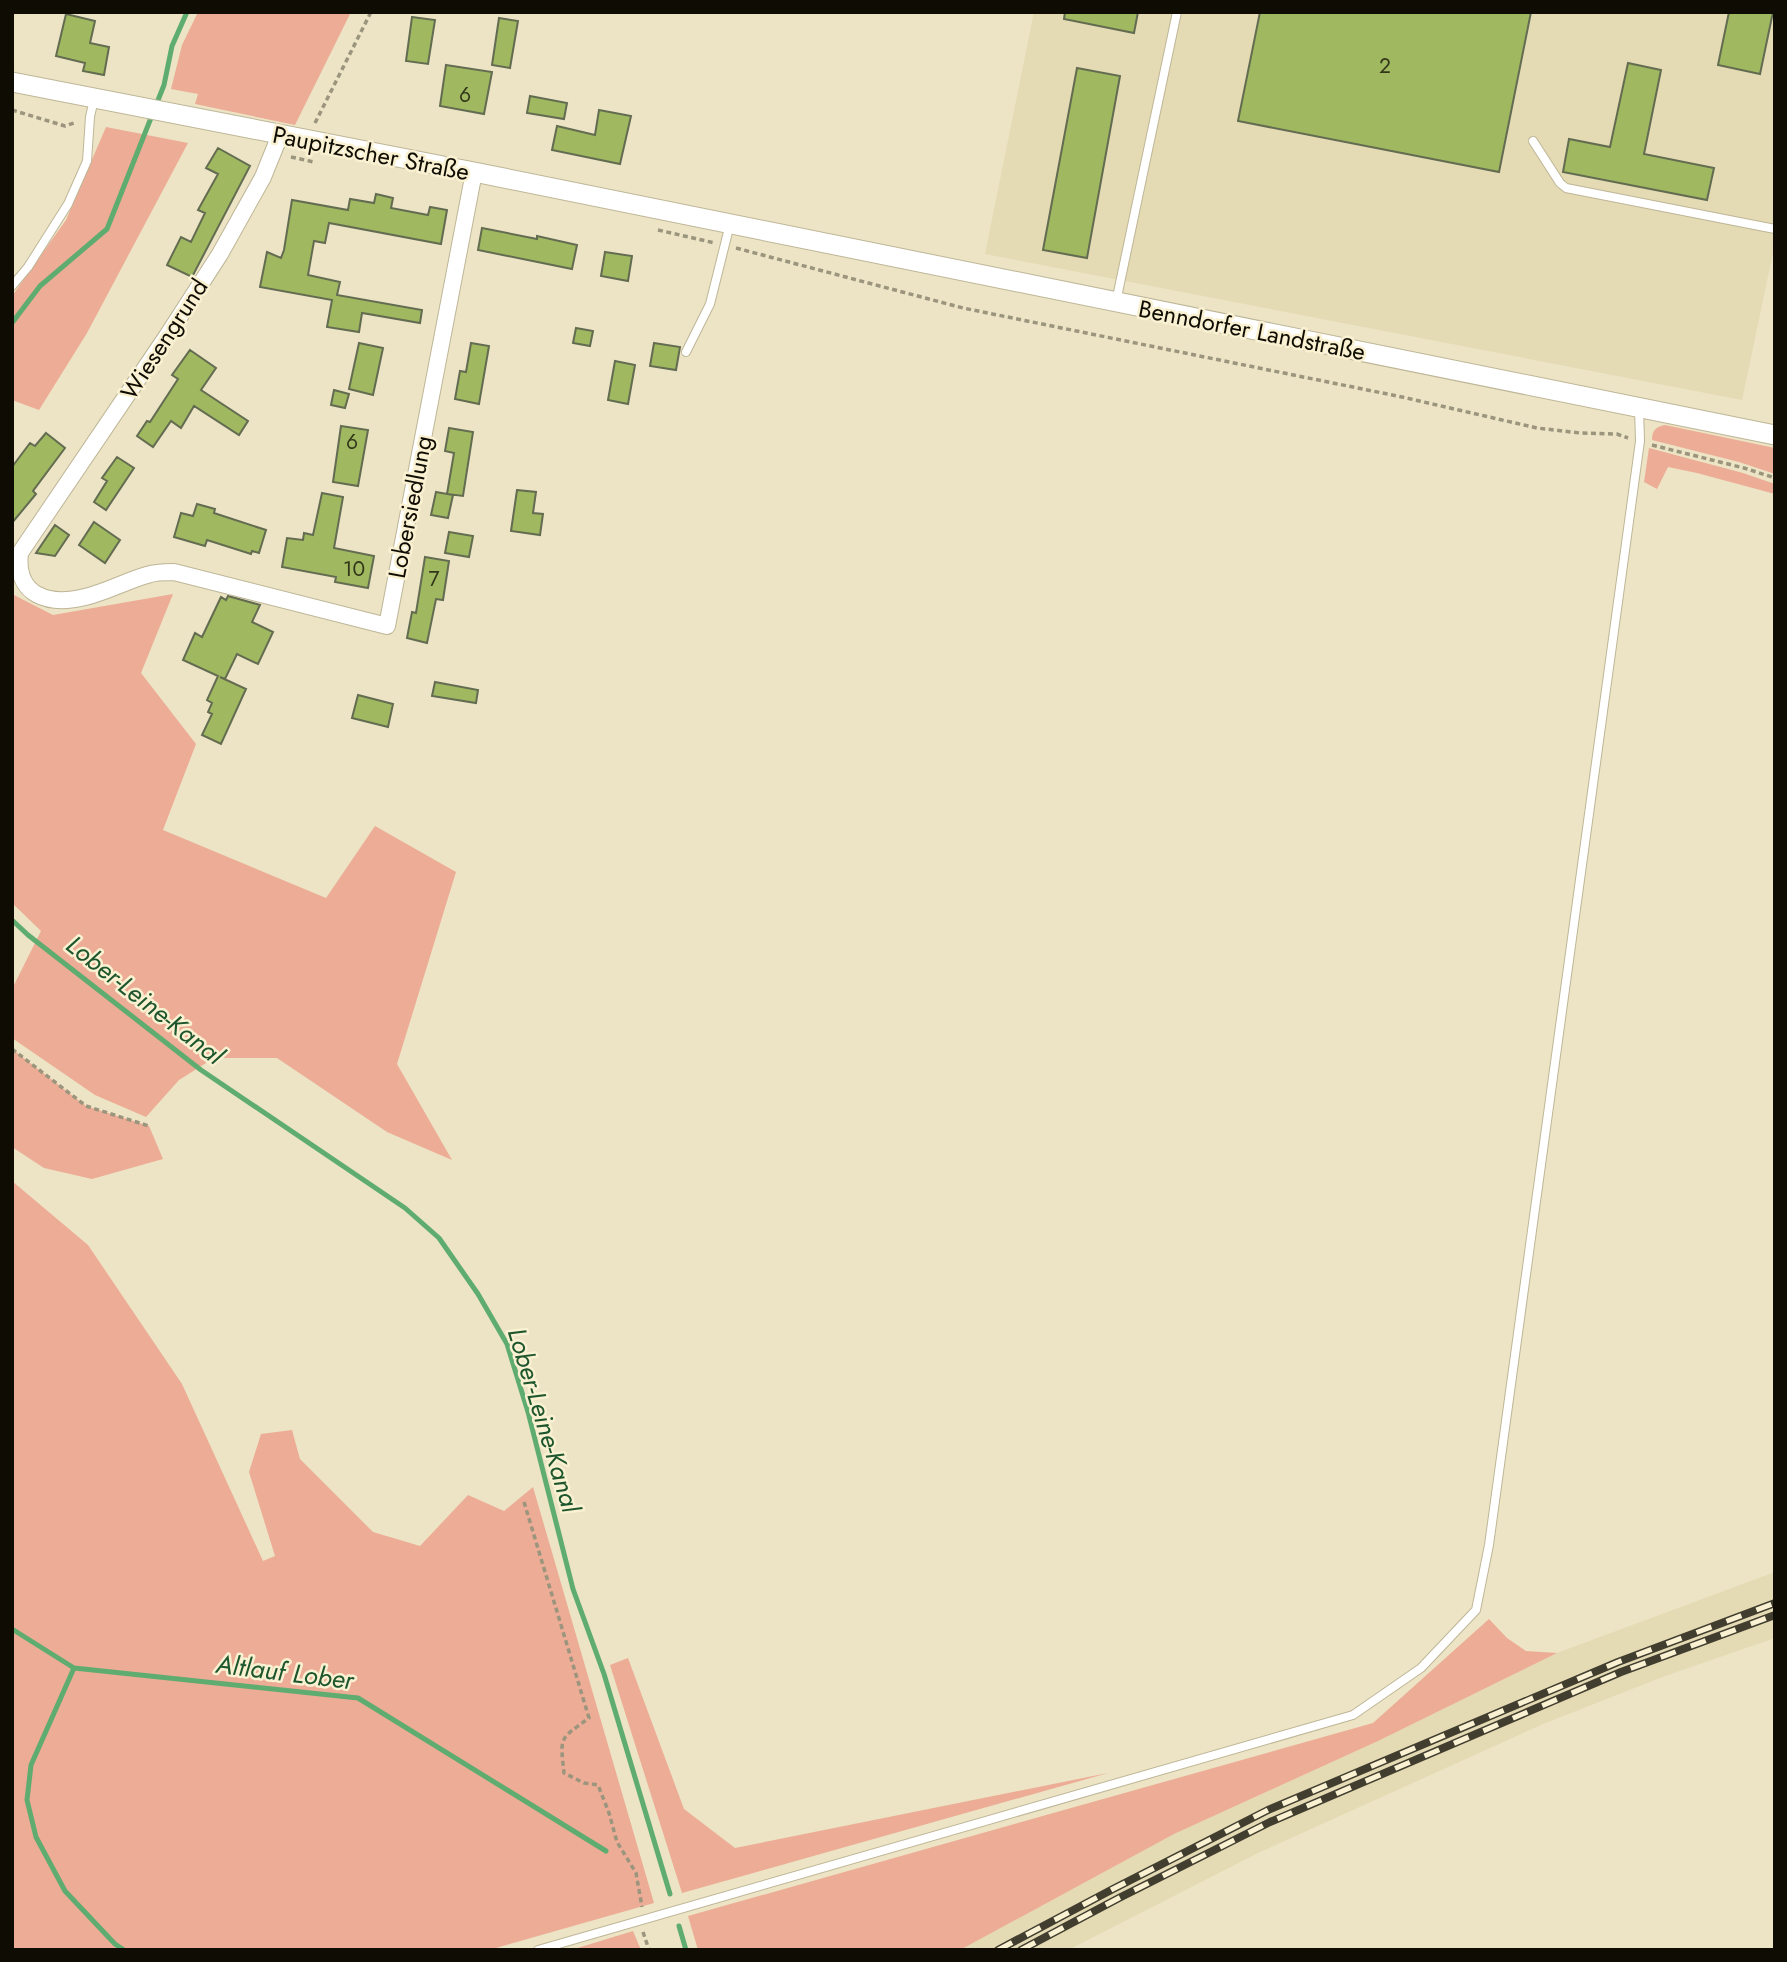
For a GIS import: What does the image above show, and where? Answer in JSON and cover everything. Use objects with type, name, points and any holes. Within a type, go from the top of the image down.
[{"type":"street","name":"Paupitzscher Straße","points":[[12,82],[100,107],[191,118],[730,224]]},
{"type":"street","name":"Wiesengrund","points":[[174,572],[150,573],[85,598],[63,600],[40,598],[26,587],[18,567],[20,553],[32,533],[167,336],[219,254],[263,177],[280,135]]},
{"type":"street","name":"Lobersiedlung","points":[[174,572],[387,626],[474,172]]},
{"type":"street","name":"Benndorfer Landstraße","points":[[730,224],[1775,435]]},
{"type":"lane","points":[[1116,302],[1177,12]]},
{"type":"lane","points":[[12,286],[28,267],[68,204],[87,161],[100,107]]},
{"type":"lane","points":[[1533,141],[1566,188],[1775,229]]},
{"type":"lane","points":[[686,352],[710,304],[730,224]]},
{"type":"lane","points":[[538,1950],[1353,1715],[1421,1668],[1476,1610],[1489,1545],[1640,441],[1639,408]]},
{"type":"path","points":[[306,140],[371,12]]},
{"type":"path","points":[[12,110],[65,125],[100,107]]},
{"type":"path","points":[[724,246],[963,309],[1402,397],[1503,421],[1580,433],[1617,434],[1775,478]]},
{"type":"path","points":[[12,1049],[86,1106],[149,1126]]},
{"type":"path","points":[[524,1502],[589,1718],[564,1736],[561,1747],[564,1773],[584,1783],[598,1785],[617,1842],[636,1873],[642,1906]]},
{"type":"path","points":[[639,1921],[649,1950]]},
{"type":"shaded area","points":[[198,12],[351,12],[295,125],[195,104],[198,94],[171,89],[182,45]]},
{"type":"shaded area","points":[[1034,12],[1775,12],[1775,243],[1742,400],[985,254]]},
{"type":"shaded area","points":[[106,127],[188,143],[87,333],[39,410],[12,400],[12,296],[66,220]]},
{"type":"shaded area","points":[[1665,425],[1775,448],[1775,474],[1652,440],[1655,430]]},
{"type":"shaded area","points":[[1649,448],[1775,484],[1775,494],[1668,467],[1657,489],[1644,482]]},
{"type":"shaded area","points":[[12,594],[53,615],[173,594],[141,673],[196,744],[163,830],[326,898],[375,826],[456,872],[397,1064],[452,1160],[387,1132],[277,1058],[214,1058],[179,1080],[146,1117],[95,1095],[12,1038],[12,989],[41,931],[12,903]]},
{"type":"shaded area","points":[[12,1049],[86,1106],[149,1126],[163,1159],[92,1179],[44,1168],[12,1147]]},
{"type":"shaded area","points":[[12,1181],[88,1245],[182,1384],[263,1561],[275,1556],[249,1472],[261,1434],[292,1430],[300,1459],[373,1532],[420,1546],[468,1495],[504,1511],[533,1487],[654,1903],[489,1950],[12,1950]]},
{"type":"shaded area","points":[[1775,1572],[1775,1638],[1665,1676],[1543,1724],[1258,1853],[1068,1950],[960,1950],[1174,1834],[1378,1741],[1557,1653]]},
{"type":"shaded area","points":[[1489,1619],[1507,1638],[1526,1651],[1557,1653],[1378,1741],[1174,1834],[960,1950],[698,1950],[688,1916],[1373,1723]]},
{"type":"shaded area","points":[[628,1658],[684,1809],[735,1848],[1108,1773],[682,1893],[610,1665]]},
{"type":"shaded area","points":[[633,1931],[641,1950],[571,1950]]},
{"type":"building","points":[[1065,12],[1138,12],[1134,33],[1064,19]]},
{"type":"building","points":[[1260,12],[1531,12],[1499,172],[1238,121]]},
{"type":"building","points":[[1729,12],[1773,12],[1760,74],[1718,65]]},
{"type":"building","points":[[66,14],[95,21],[90,43],[109,47],[104,75],[83,71],[85,63],[56,56]]},
{"type":"building","points":[[412,17],[435,20],[428,64],[406,61]]},
{"type":"building","points":[[499,18],[518,21],[510,68],[492,65]]},
{"type":"building","points":[[1628,63],[1661,70],[1644,154],[1714,168],[1707,200],[1563,172],[1569,139],[1610,147]]},
{"type":"building","points":[[446,65],[492,72],[484,114],[440,106]]},
{"type":"building","points":[[1077,68],[1120,76],[1087,258],[1043,250]]},
{"type":"building","points":[[530,96],[567,103],[564,119],[527,113]]},
{"type":"building","points":[[599,110],[631,116],[620,164],[552,150],[557,126],[595,135]]},
{"type":"building","points":[[218,148],[250,166],[192,277],[167,265],[181,237],[191,242],[205,213],[198,210],[218,174],[206,168]]},
{"type":"building","points":[[376,194],[393,198],[391,208],[428,215],[430,207],[447,210],[441,244],[329,223],[325,243],[314,241],[308,275],[340,282],[337,295],[422,310],[420,323],[362,313],[359,332],[327,327],[332,300],[260,287],[267,252],[281,258],[284,250],[292,200],[348,210],[350,199],[374,203]]},
{"type":"building","points":[[482,228],[577,245],[572,269],[478,250]]},
{"type":"building","points":[[605,252],[632,256],[628,281],[601,276]]},
{"type":"building","points":[[576,328],[593,331],[590,346],[573,343]]},
{"type":"building","points":[[359,343],[383,348],[373,395],[349,389]]},
{"type":"building","points":[[471,343],[489,346],[479,404],[455,399],[460,371],[466,372]]},
{"type":"building","points":[[654,343],[680,347],[676,370],[650,366]]},
{"type":"building","points":[[190,350],[216,368],[201,390],[248,421],[239,435],[194,406],[181,428],[171,421],[153,447],[137,436],[147,421],[150,422],[178,379],[172,375]]},
{"type":"building","points":[[615,361],[635,365],[628,404],[608,400]]},
{"type":"building","points":[[334,390],[349,394],[345,408],[331,405]]},
{"type":"building","points":[[341,426],[368,430],[358,486],[333,482]]},
{"type":"building","points":[[449,428],[473,432],[463,496],[447,494],[454,453],[445,451]]},
{"type":"building","points":[[46,433],[65,448],[33,491],[36,494],[12,523],[12,467],[30,443],[35,446]]},
{"type":"building","points":[[117,457],[134,468],[106,510],[94,502],[107,481],[102,478]]},
{"type":"building","points":[[517,490],[536,492],[533,513],[543,514],[540,535],[511,531]]},
{"type":"building","points":[[436,492],[453,495],[448,518],[431,515]]},
{"type":"building","points":[[322,493],[343,497],[334,548],[374,556],[368,588],[335,582],[336,577],[282,567],[287,538],[303,540],[304,533],[313,535]]},
{"type":"building","points":[[197,504],[215,509],[214,513],[266,530],[259,553],[252,551],[251,554],[207,540],[205,546],[174,537],[181,513],[193,516]]},
{"type":"building","points":[[94,522],[120,540],[105,563],[79,545]]},
{"type":"building","points":[[55,525],[69,535],[55,556],[36,553]]},
{"type":"building","points":[[449,532],[473,536],[469,557],[445,553]]},
{"type":"building","points":[[425,557],[449,561],[443,600],[436,599],[427,643],[407,638],[412,612],[416,613]]},
{"type":"building","points":[[228,596],[260,605],[252,622],[273,632],[258,664],[237,654],[225,679],[220,677],[246,689],[221,744],[202,735],[212,714],[208,712],[212,703],[207,700],[218,676],[183,660],[195,633],[202,637],[221,597],[226,600]]},
{"type":"building","points":[[435,682],[478,690],[476,703],[432,696]]},
{"type":"building","points":[[358,695],[393,704],[388,727],[352,718]]},
{"type":"waterway","name":"Lober-Leine-Kanal","points":[[12,323],[40,286],[107,229],[164,85],[172,46],[187,12]]},
{"type":"waterway","name":"Lober-Leine-Kanal","points":[[12,920],[201,1070],[405,1208],[439,1238],[478,1294],[507,1344],[528,1412],[573,1589],[604,1674],[670,1894]]},
{"type":"waterway","name":"Altlauf Lober","points":[[12,1629],[74,1668],[358,1698],[606,1851]]},
{"type":"waterway","points":[[74,1668],[31,1765],[27,1800],[36,1837],[65,1891],[115,1944],[124,1950]]},
{"type":"waterway","points":[[679,1926],[686,1950]]},
{"type":"railway","points":[[998,1950],[1268,1810],[1618,1662],[1775,1603]]},
{"type":"railway","points":[[1021,1950],[1270,1822],[1621,1672],[1775,1615]]}]
